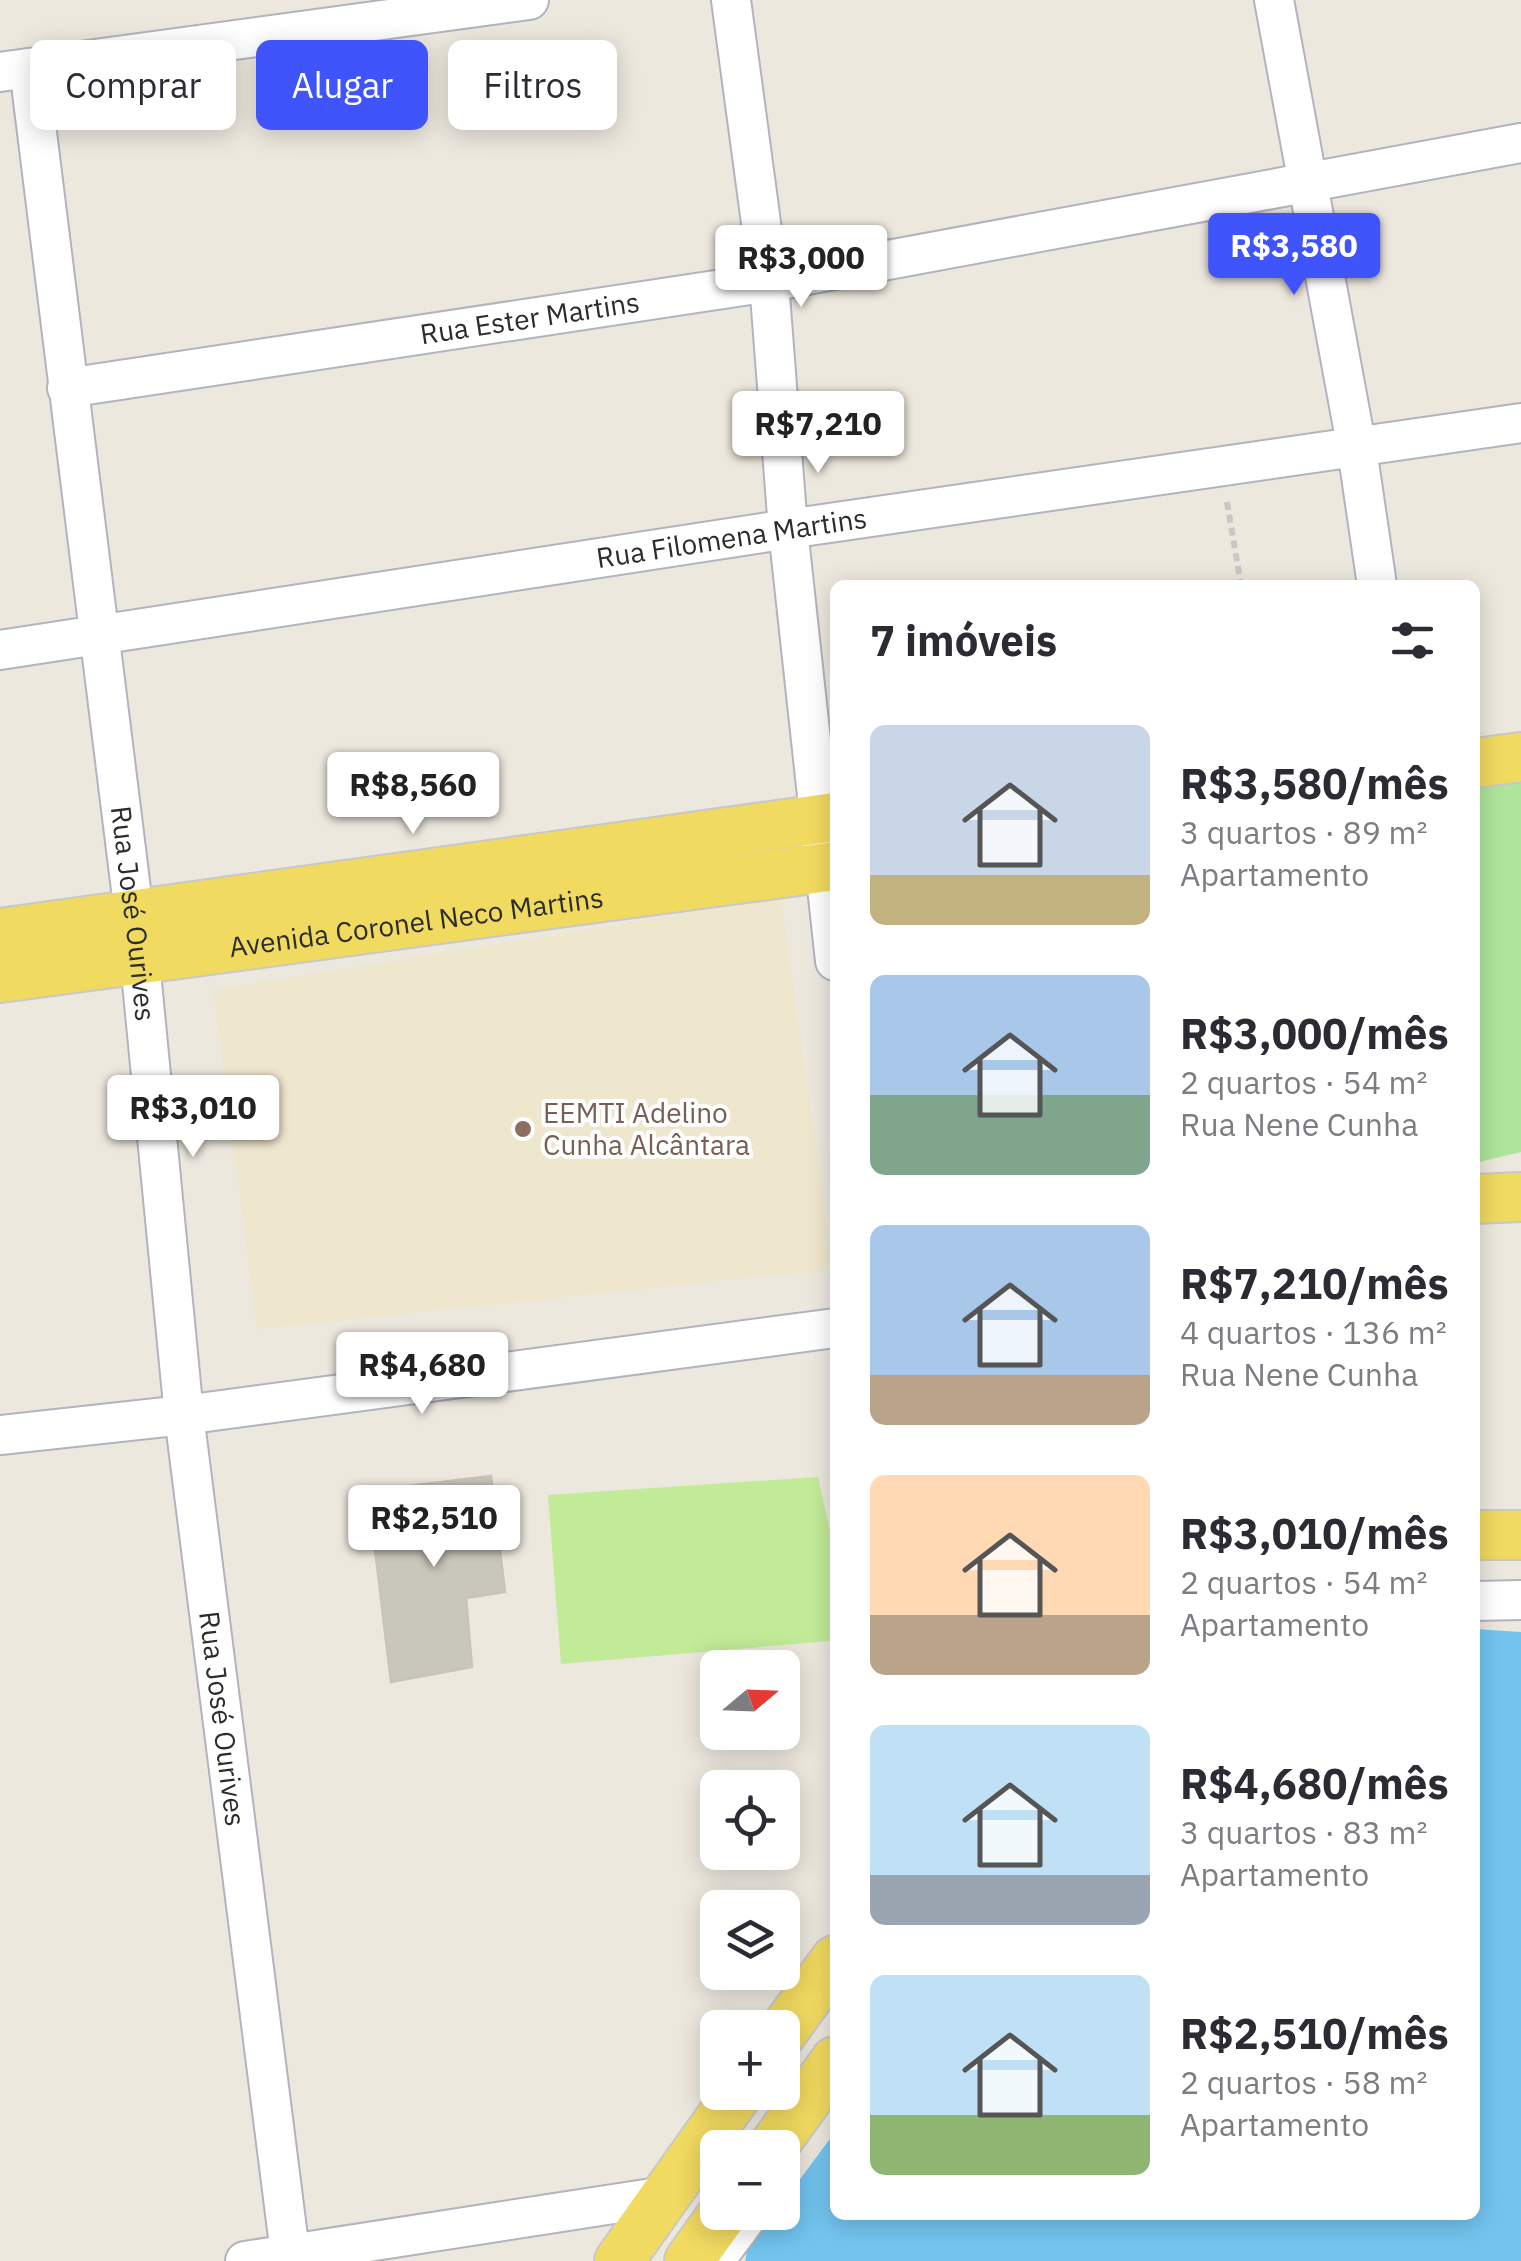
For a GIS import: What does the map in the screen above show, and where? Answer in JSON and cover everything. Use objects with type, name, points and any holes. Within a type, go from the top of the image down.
[{"type":"main road","points":[[1480,762],[1521,757]]},
{"type":"main road","name":"Avenida Coronel Neco Martins","points":[[0,933],[828,818]]},
{"type":"main road","name":"Avenida Coronel Neco Martins","points":[[0,978],[830,866]]},
{"type":"main road","points":[[1480,1199],[1521,1197]]},
{"type":"main road","points":[[1480,1535],[1521,1535]]},
{"type":"main road","points":[[798,2010],[830,1967]]},
{"type":"main road","points":[[785,2130],[830,2069]]},
{"type":"main road","points":[[618,2261],[726,2110]]},
{"type":"main road","points":[[689,2261],[711,2230]]},
{"type":"street","name":"Rua José Ourives","points":[[291,2258],[184,1415],[140,962],[67,388],[14,70],[305,15],[529,0]]},
{"type":"street","points":[[731,0],[769,282],[788,530],[828,818],[830,866]]},
{"type":"street","points":[[1274,0],[1357,449],[1377,580]]},
{"type":"street","name":"Rua Ester Martins","points":[[67,388],[769,282],[1521,143]]},
{"type":"street","name":"Rua Filomena Martins","points":[[0,650],[1521,423]]},
{"type":"street","points":[[0,1435],[184,1415],[830,1329]]},
{"type":"street","points":[[1480,1602],[1521,1600]]},
{"type":"street","points":[[800,2146],[830,2107]]},
{"type":"street","points":[[245,2261],[291,2258],[664,2196]]},
{"type":"street","points":[[714,2261],[737,2230]]},
{"type":"path","points":[[1221,467],[1239,580]]},
{"type":"shaded area","name":"EEMTI Adelino Cunha Alcântara","points":[[781,898],[830,1241],[830,1269],[257,1329],[213,990]]},
{"type":"green space","points":[[1521,775],[1521,1152],[1480,1162],[1480,778]]},
{"type":"green space","points":[[818,1477],[830,1531],[830,1641],[561,1664],[548,1495]]},
{"type":"water","points":[[1480,1629],[1521,1632],[1521,2261],[745,2261],[748,2247],[762,2230],[800,2230],[800,2179],[830,2139],[830,2220],[1480,2220]]},
{"type":"building","points":[[491,1476],[505,1592],[466,1598],[472,1667],[391,1682],[368,1491]]},
{"type":"place","name":"EEMTI Adelino Cunha Alcântara","points":[[523,1129]]}]
